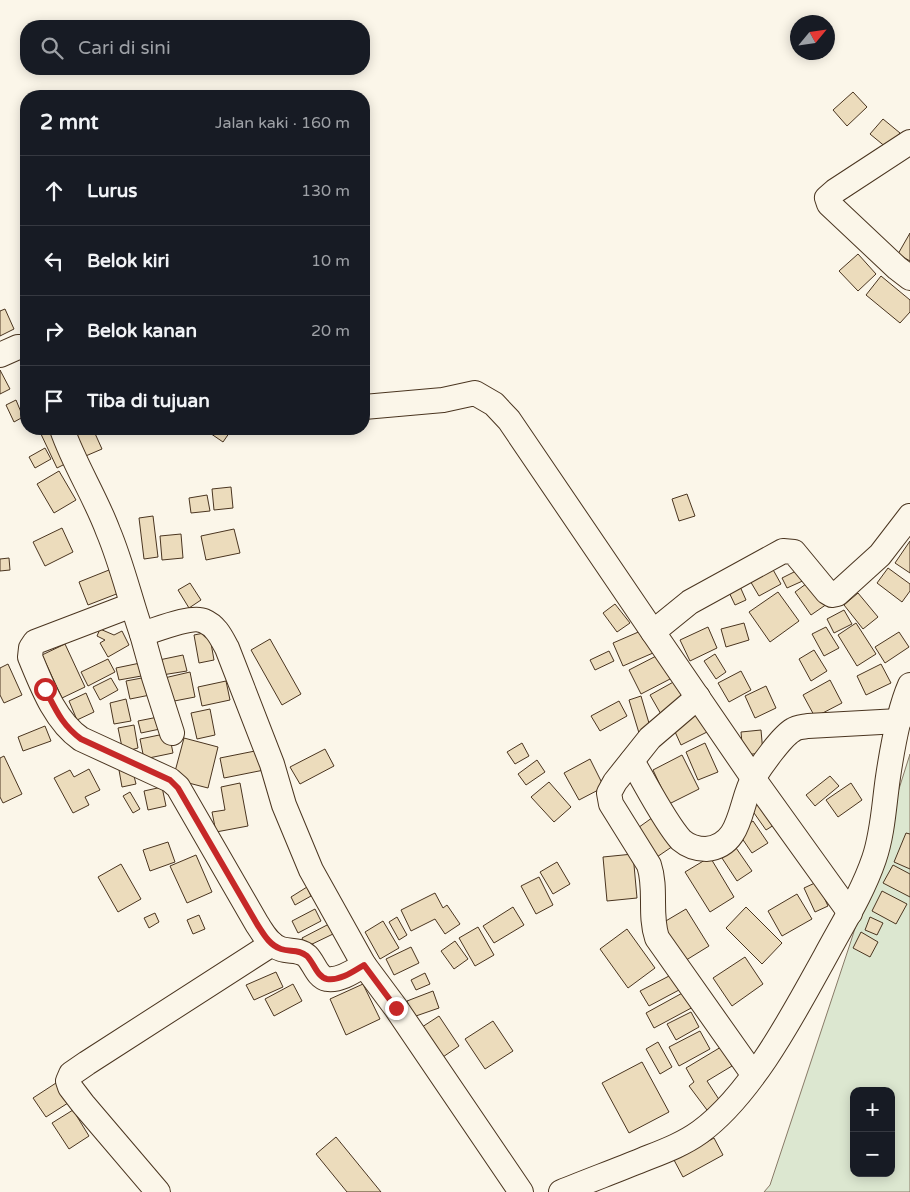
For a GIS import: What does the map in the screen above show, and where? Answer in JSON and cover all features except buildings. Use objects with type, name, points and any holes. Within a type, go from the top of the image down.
[{"type":"street","points":[[910,142],[827,198],[829,204],[910,278]]},
{"type":"street","points":[[0,355],[20,347]]},
{"type":"street","points":[[370,406],[444,400],[475,393],[494,404],[509,420],[753,778],[850,913]]},
{"type":"street","points":[[65,435],[108,530],[172,732]]},
{"type":"street","points":[[653,632],[690,602],[783,550],[794,552],[827,592],[832,595],[837,594],[880,555],[910,516]]},
{"type":"street","points":[[132,604],[35,642],[31,648],[30,657],[32,663],[62,722],[81,739],[170,780],[178,788],[257,924],[272,944],[281,949],[302,952],[308,957],[321,976],[327,979],[346,975],[364,965]]},
{"type":"street","points":[[142,634],[198,619],[211,625],[220,634],[272,764],[284,804],[310,870],[364,965],[396,1008],[521,1192]]},
{"type":"street","points":[[561,1192],[674,1147],[699,1132],[718,1117],[753,1074],[799,1006],[850,913],[874,859],[880,834],[888,775],[910,685]]},
{"type":"street","points":[[698,696],[650,738],[609,792],[611,804],[649,865],[652,875],[653,925],[656,938],[753,1074]]},
{"type":"street","points":[[632,762],[682,840],[692,847],[702,849],[714,848],[728,840],[740,818],[753,778],[785,736],[794,729],[808,726],[900,721]]},
{"type":"street","points":[[158,1192],[83,1104],[70,1087],[68,1080],[71,1074],[87,1063],[272,944]]},
{"type":"green space","points":[[910,754],[910,1192],[764,1192],[770,1185],[851,941]]},
{"type":"route","points":[[45,689],[62,722],[71,732],[81,739],[170,780],[178,788],[191,806],[257,924],[272,944],[281,949],[302,952],[308,957],[321,976],[327,979],[346,975],[364,965],[396,1008]]}]
